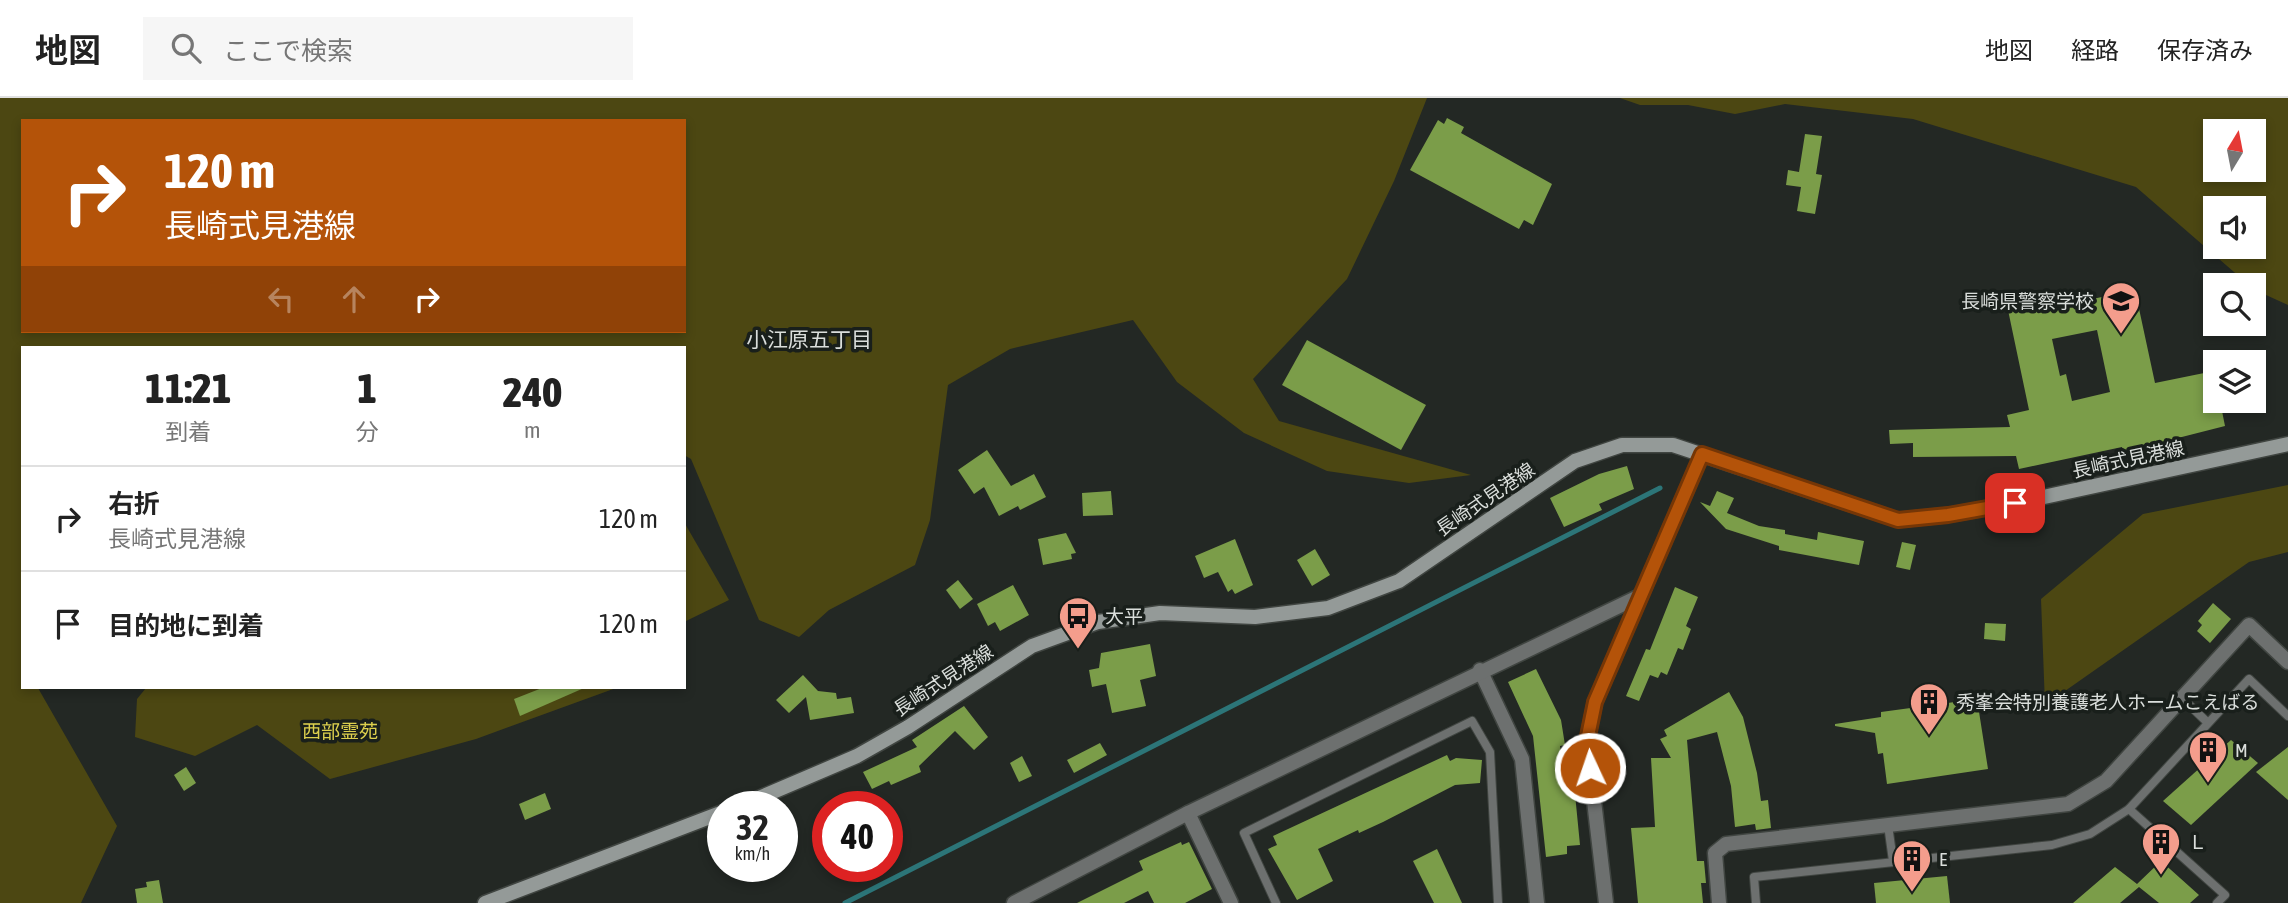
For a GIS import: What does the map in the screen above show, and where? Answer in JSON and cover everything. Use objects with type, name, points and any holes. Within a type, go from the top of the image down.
[{"type":"main road","name":"長崎式見港線","points":[[775,791],[857,756],[908,727],[1032,646],[1098,622],[1160,614],[1255,617],[1328,608],[1399,581],[1575,461],[1622,445],[1673,446],[1898,520],[1948,515],[2015,503],[2288,444]]},
{"type":"main road","points":[[485,903],[707,819]]},
{"type":"street","points":[[1606,903],[1587,741],[1595,702],[1638,597],[1702,454]]},
{"type":"street","points":[[1024,901],[1188,813],[1480,670],[1638,597]]},
{"type":"street","points":[[1720,903],[1715,853],[1726,844],[2068,804],[2106,781],[2249,625],[2288,662]]},
{"type":"street","points":[[1480,670],[1522,760],[1537,903]]},
{"type":"street","points":[[1188,813],[1231,903]]},
{"type":"lane","points":[[1756,903],[1754,877],[2063,843],[2090,834],[2129,809],[2249,679],[2288,716]]},
{"type":"lane","points":[[2182,698],[2207,722]]},
{"type":"lane","points":[[1276,903],[1244,833],[1472,721],[1490,752],[1498,903]]},
{"type":"lane","points":[[2129,809],[2225,895],[2217,903]]},
{"type":"lane","points":[[1888,825],[1893,861]]},
{"type":"green space","points":[[0,98],[1427,98],[1394,181],[1347,279],[1253,379],[1279,421],[1471,475],[1409,483],[1327,471],[1244,433],[1177,382],[1133,320],[1010,349],[948,385],[930,520],[915,565],[829,610],[799,637],[759,620],[691,459],[686,456],[686,346],[21,346],[21,689],[39,689],[117,826],[81,903],[0,903]]},
{"type":"green space","points":[[1620,98],[2288,98],[2288,305],[2266,295],[2266,273],[2235,273],[2219,259],[2266,259],[2266,196],[2203,196],[2203,245],[2136,187],[1913,119],[1785,104],[1735,114],[1688,105],[1640,105]]},
{"type":"green space","points":[[2288,485],[2288,552],[2249,562],[2045,705],[2041,599],[2143,514]]},
{"type":"green space","points":[[686,525],[729,600],[686,621]]},
{"type":"green space","name":"西部霊苑","points":[[145,689],[613,689],[476,739],[330,779],[257,725],[195,756],[135,737],[137,699]]},
{"type":"building","points":[[1447,118],[1464,127],[1461,133],[1552,184],[1533,225],[1524,220],[1519,229],[1410,170],[1438,120],[1444,124]]},
{"type":"building","points":[[1805,134],[1822,136],[1816,174],[1822,175],[1815,214],[1797,211],[1801,187],[1786,185],[1788,170],[1799,172]]},
{"type":"building","points":[[2135,290],[2155,383],[2203,373],[2203,413],[2222,413],[2225,426],[2123,452],[2122,447],[2019,469],[2016,456],[1913,457],[1913,443],[1890,444],[1889,430],[2010,427],[2007,415],[2029,410],[2008,310],[2017,308],[2016,303],[2030,299],[2032,305],[2063,299],[2064,305]],"holes":[[[2097,330],[2110,392],[2072,401],[2066,374],[2060,376],[2052,339]]]},
{"type":"building","points":[[1307,340],[1426,405],[1401,450],[1282,385]]},
{"type":"building","points":[[987,450],[1011,486],[1034,474],[1046,497],[1020,510],[1018,506],[999,516],[984,487],[974,494],[958,470]]},
{"type":"building","points":[[1627,466],[1634,489],[1599,504],[1602,510],[1564,527],[1550,498],[1599,474]]},
{"type":"building","points":[[1111,491],[1113,515],[1083,516],[1082,493]]},
{"type":"building","points":[[1717,491],[1734,498],[1727,513],[1759,526],[1785,530],[1785,534],[1817,540],[1818,532],[1864,541],[1859,565],[1779,550],[1779,546],[1726,529],[1700,502],[1710,506]]},
{"type":"building","points":[[1066,533],[1076,553],[1071,554],[1072,559],[1043,565],[1038,539]]},
{"type":"building","points":[[1235,539],[1253,585],[1235,594],[1232,589],[1228,592],[1218,572],[1204,578],[1195,556]]},
{"type":"building","points":[[1902,542],[1916,545],[1910,570],[1896,567]]},
{"type":"building","points":[[1315,549],[1330,575],[1312,586],[1297,560]]},
{"type":"building","points":[[958,580],[973,599],[960,609],[946,590]]},
{"type":"building","points":[[1013,585],[1029,615],[1000,631],[995,622],[988,626],[977,604]]},
{"type":"building","points":[[1675,587],[1698,597],[1686,626],[1691,629],[1683,650],[1678,648],[1667,675],[1661,672],[1658,678],[1650,675],[1639,701],[1626,696],[1646,649],[1650,650]]},
{"type":"building","points":[[2213,603],[2231,619],[2210,643],[2197,631],[2202,625],[2198,621]]},
{"type":"building","points":[[1985,623],[2006,624],[2005,641],[1984,639]]},
{"type":"building","points":[[1150,644],[1156,676],[1140,680],[1146,706],[1112,713],[1106,684],[1092,687],[1089,670],[1099,668],[1101,653]]},
{"type":"building","points":[[1536,669],[1561,720],[1565,745],[1560,746],[1567,795],[1575,794],[1580,845],[1567,846],[1567,854],[1546,857],[1533,736],[1508,682]]},
{"type":"building","points":[[803,675],[818,691],[836,693],[837,699],[851,697],[854,713],[810,720],[806,697],[789,713],[776,700]]},
{"type":"building","points":[[539,689],[582,689],[520,716],[514,699]]},
{"type":"building","points":[[1729,692],[1743,717],[1761,801],[1768,800],[1771,828],[1756,830],[1755,824],[1735,827],[1731,786],[1717,732],[1687,740],[1697,861],[1704,861],[1706,883],[1701,883],[1703,903],[1638,903],[1631,828],[1655,827],[1651,758],[1671,758],[1660,739],[1667,736],[1664,730]]},
{"type":"building","name":"秀峯会特別養護老人ホームこえばる","points":[[1977,699],[1988,769],[1887,784],[1883,753],[1878,754],[1875,733],[1835,726],[1881,717],[1881,712]]},
{"type":"building","points":[[964,706],[988,737],[974,750],[955,731],[919,766],[921,772],[891,785],[889,781],[872,789],[863,772],[917,747],[912,740]]},
{"type":"building","name":"M","points":[[2231,740],[2258,763],[2191,825],[2163,801]]},
{"type":"building","points":[[1100,743],[1107,755],[1074,773],[1067,760]]},
{"type":"building","points":[[2288,747],[2288,800],[2256,772]]},
{"type":"building","points":[[1447,755],[1450,761],[1456,758],[1482,760],[1480,783],[1455,785],[1383,822],[1359,833],[1358,830],[1318,849],[1333,881],[1297,900],[1268,849],[1277,845],[1273,836]]},
{"type":"building","points":[[1022,756],[1032,776],[1019,782],[1010,763]]},
{"type":"building","points":[[186,767],[196,783],[184,791],[174,775]]},
{"type":"building","points":[[545,793],[551,809],[525,820],[519,804]]},
{"type":"building","points":[[1181,842],[1182,845],[1189,842],[1212,889],[1185,903],[1154,903],[1148,891],[1124,903],[1077,903],[1143,870],[1139,861]]},
{"type":"building","points":[[1437,849],[1462,903],[1434,903],[1413,861]]},
{"type":"building","name":"Ｌ","points":[[2161,861],[2199,895],[2190,903],[2159,903],[2139,887],[2120,903],[2073,903],[2115,867],[2137,884]]},
{"type":"building","name":"E","points":[[1947,876],[1950,903],[1876,903],[1874,883]]},
{"type":"building","points":[[159,880],[163,903],[137,903],[135,889],[147,887],[146,882]]},
{"type":"waterway","points":[[845,903],[1660,488]]},
{"type":"place","name":"長崎県警察学校","points":[[2121,335]]},
{"type":"place","name":"大平","points":[[1078,650]]},
{"type":"place","name":"秀峯会特別養護老人ホームこえばる","points":[[1929,736]]},
{"type":"place","name":"M","points":[[2208,784]]},
{"type":"place","name":"Ｌ","points":[[2161,876]]},
{"type":"place","name":"E","points":[[1912,893]]},
{"type":"district","name":"小江原五丁目","points":[[809,340]]},
{"type":"route","points":[[1590,768],[1587,741],[1595,702],[1638,597],[1702,454],[1784,484],[1898,520],[1948,515],[2015,503]]}]
